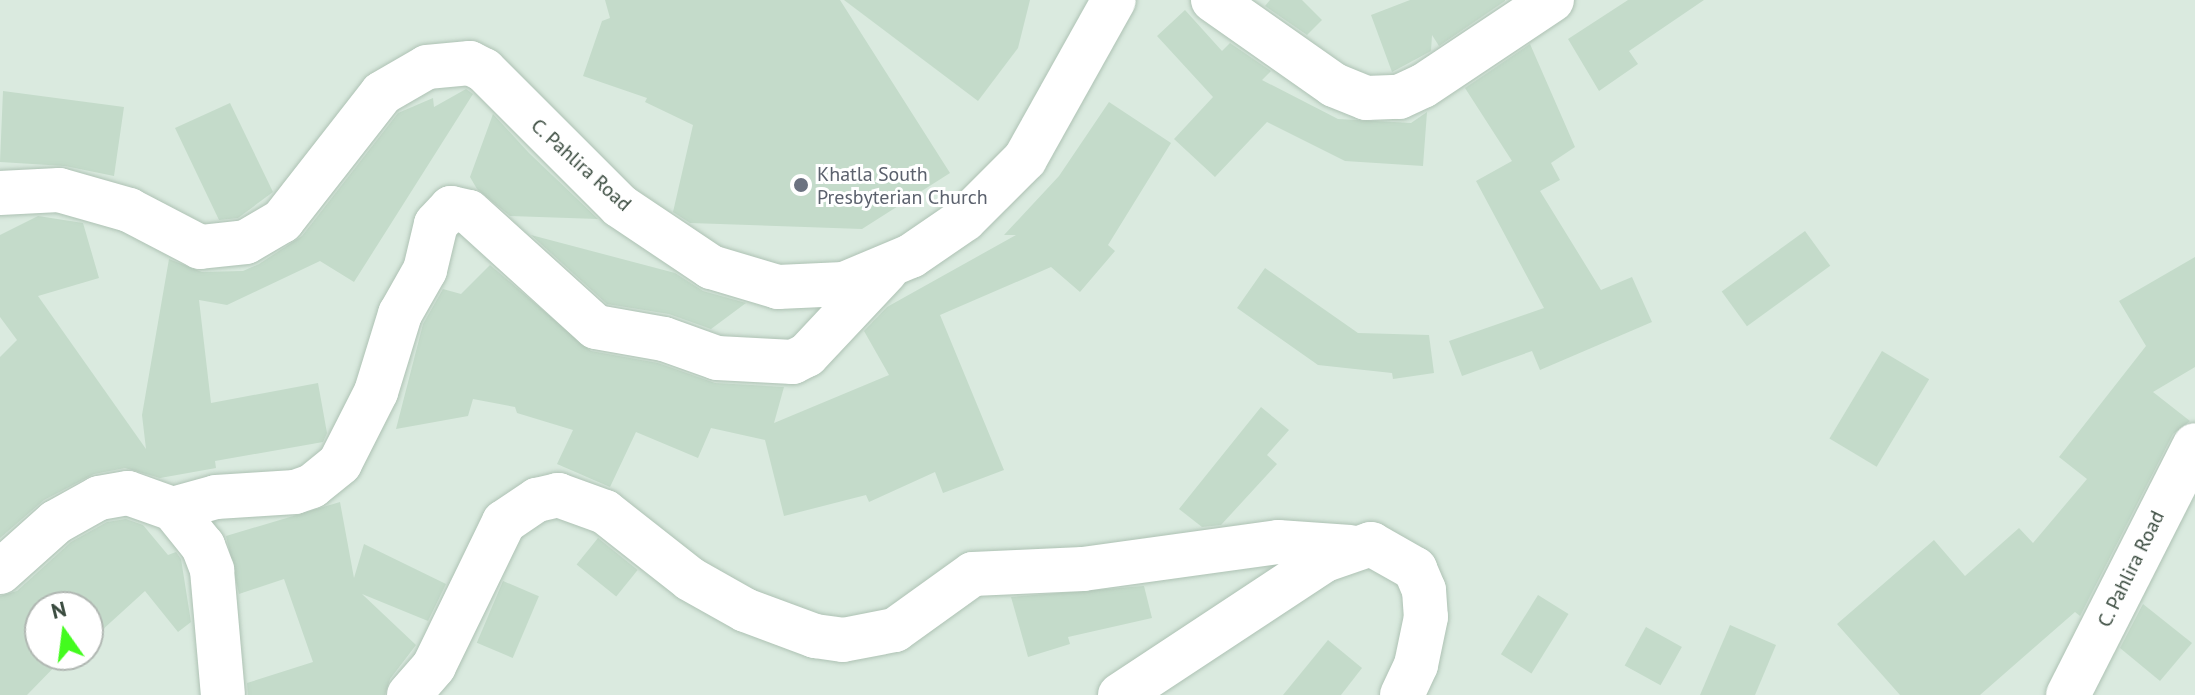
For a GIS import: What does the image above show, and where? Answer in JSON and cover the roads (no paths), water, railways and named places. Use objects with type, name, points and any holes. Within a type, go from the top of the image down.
[{"type":"street","name":"C. Pahlira Road","points":[[0,193],[22,188],[83,194],[129,210],[200,247],[246,242],[282,221],[382,93],[427,67],[451,62],[484,70],[620,206],[711,267],[778,287],[812,289],[844,284],[891,266],[965,219],[1025,159],[1114,0]]},
{"type":"street","points":[[1213,0],[1334,85],[1366,98],[1399,97],[1423,86],[1552,0]]},
{"type":"street","points":[[173,509],[216,497],[295,492],[312,486],[340,463],[376,392],[400,314],[425,270],[436,224],[451,208],[469,212],[596,327],[746,362],[779,365],[807,355],[891,266]]},
{"type":"street","name":"C. Pahlira Road","points":[[2068,695],[2195,445]]},
{"type":"street","points":[[0,572],[56,522],[99,498],[128,493],[173,509],[203,546],[212,570],[223,695]]},
{"type":"street","points":[[409,695],[434,666],[504,522],[537,500],[558,495],[605,512],[690,579],[745,610],[815,636],[843,640],[895,630],[973,574],[1083,569],[1278,542],[1350,547],[1371,544],[1400,557],[1415,569],[1424,590],[1426,617],[1416,665],[1402,695]]},
{"type":"street","points":[[1120,695],[1350,547]]},
{"type":"place","name":"Khatla South Presbyterian Church","points":[[801,185]]}]
